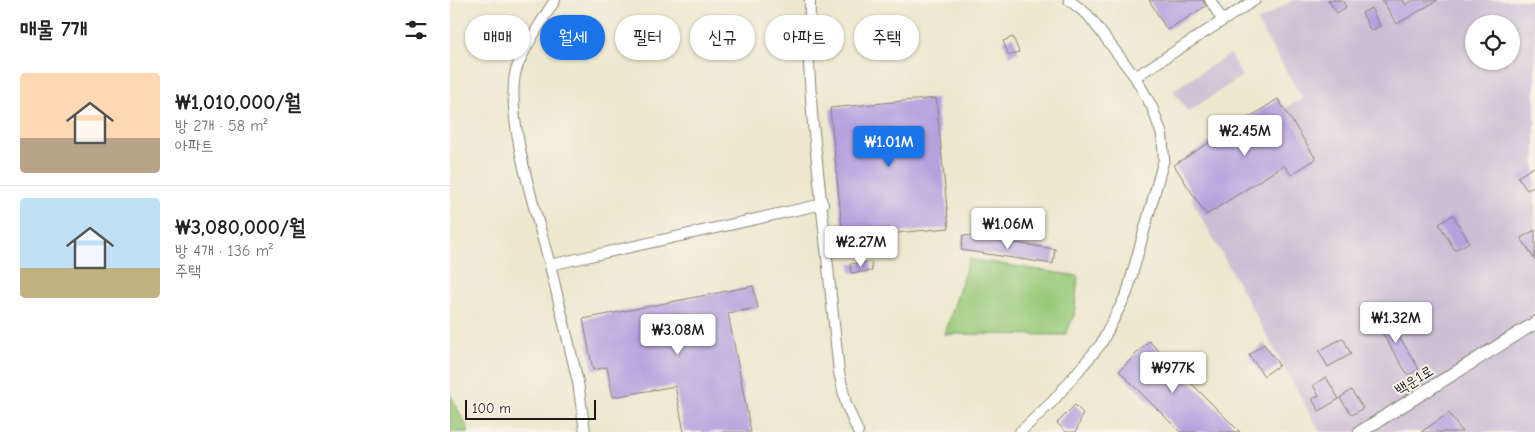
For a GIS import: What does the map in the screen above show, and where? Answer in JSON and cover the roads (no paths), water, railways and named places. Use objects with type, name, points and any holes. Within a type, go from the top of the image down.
[{"type":"main road","name":"백운1로","points":[[1360,432],[1535,324]]},
{"type":"street","points":[[554,0],[537,28],[515,73],[514,105],[525,169],[578,382],[585,432]]},
{"type":"street","points":[[810,0],[809,72],[839,372],[846,404],[858,432]]},
{"type":"street","points":[[1020,432],[1053,401],[1101,344],[1127,293],[1164,160],[1162,134],[1152,108],[1135,77],[1088,15],[1069,0]]},
{"type":"street","points":[[1210,0],[1222,20]]},
{"type":"street","points":[[1135,77],[1255,0]]},
{"type":"street","points":[[550,264],[823,204]]}]
